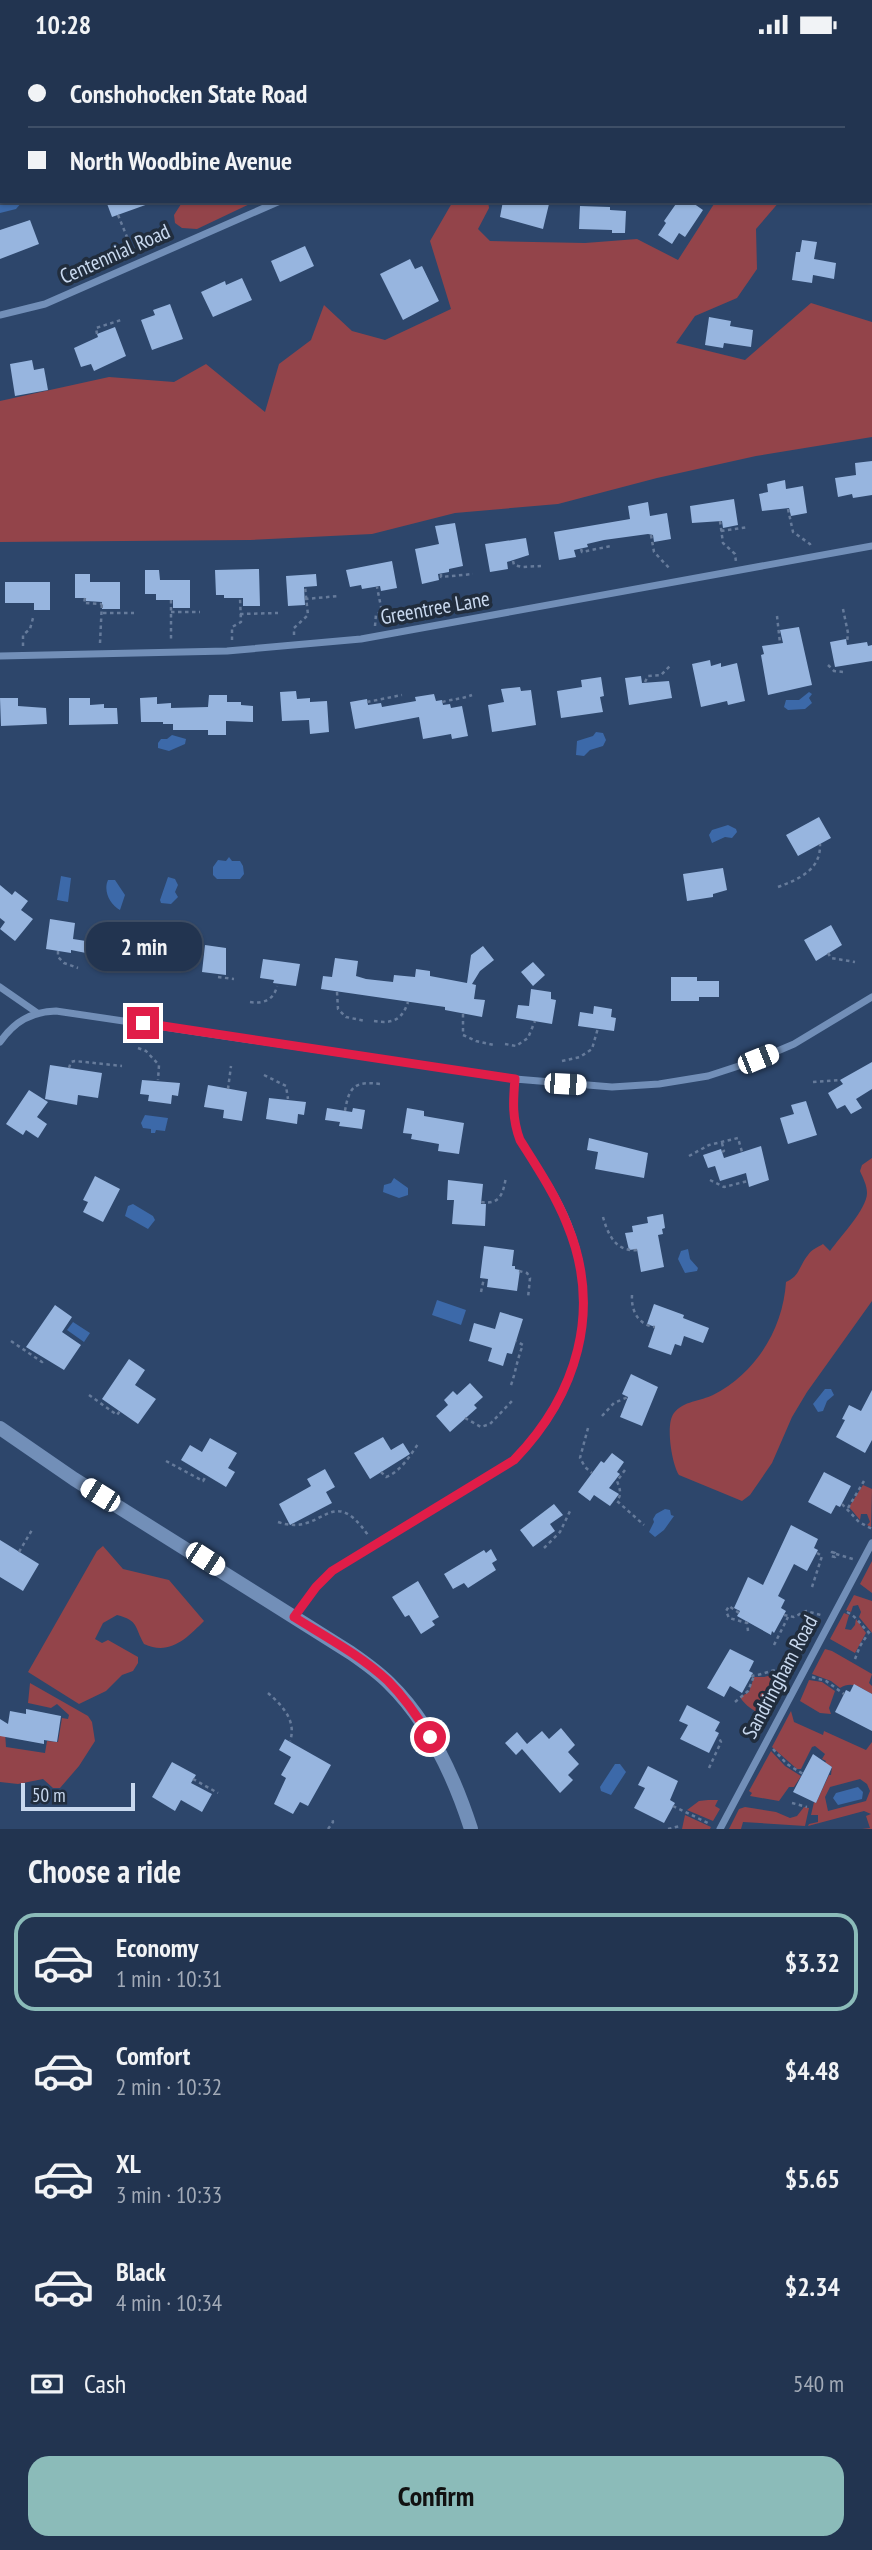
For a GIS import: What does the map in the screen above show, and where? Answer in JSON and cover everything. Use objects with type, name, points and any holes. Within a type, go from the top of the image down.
[{"type":"main road","points":[[0,1428],[74,1479],[351,1653],[387,1681],[403,1698],[430,1737],[443,1760],[471,1829]]},
{"type":"street","name":"Centennial Road","points":[[0,315],[45,304],[275,203]]},
{"type":"street","name":"Greentree Lane","points":[[0,656],[233,650],[377,637],[872,546]]},
{"type":"street","points":[[0,987],[36,1013]]},
{"type":"street","points":[[0,1042],[13,1026],[36,1013],[71,1012],[515,1079],[612,1087],[659,1084],[708,1076],[754,1061],[794,1044],[872,997]]},
{"type":"street","points":[[294,1617],[326,1576],[514,1460],[538,1435],[558,1404],[573,1370],[583,1313],[579,1258],[561,1208],[520,1140],[513,1103],[515,1079]]},
{"type":"street","name":"Sandringham Road","points":[[720,1829],[872,1543]]},
{"type":"path","points":[[118,215],[138,263]]},
{"type":"path","points":[[97,334],[96,328],[121,320]]},
{"type":"path","points":[[788,509],[793,532],[810,544],[812,557]]},
{"type":"path","points":[[720,521],[723,543],[735,554],[737,571]]},
{"type":"path","points":[[722,531],[748,527]]},
{"type":"path","points":[[651,535],[654,552],[670,568],[674,583]]},
{"type":"path","points":[[580,548],[582,552],[611,546]]},
{"type":"path","points":[[513,561],[514,565],[522,567],[541,566]]},
{"type":"path","points":[[441,574],[442,577],[474,574]]},
{"type":"path","points":[[294,646],[294,628],[308,615],[306,587]]},
{"type":"path","points":[[377,587],[382,611],[376,614],[374,622],[377,637]]},
{"type":"path","points":[[306,599],[339,596]]},
{"type":"path","points":[[85,598],[84,603],[102,603],[100,653]]},
{"type":"path","points":[[233,650],[232,627],[241,622],[240,598]]},
{"type":"path","points":[[171,600],[172,652]]},
{"type":"path","points":[[843,609],[849,633],[847,643]]},
{"type":"path","points":[[171,612],[200,612]]},
{"type":"path","points":[[102,613],[134,613]]},
{"type":"path","points":[[240,614],[278,613]]},
{"type":"path","points":[[777,616],[780,643]]},
{"type":"path","points":[[23,654],[23,635],[30,629],[33,618]]},
{"type":"path","points":[[828,665],[834,671],[844,672]]},
{"type":"path","points":[[645,682],[648,675],[661,675],[670,666]]},
{"type":"path","points":[[367,702],[402,695]]},
{"type":"path","points":[[442,702],[458,701],[472,695]]},
{"type":"path","points":[[778,887],[805,876],[819,859],[820,844]]},
{"type":"path","points":[[58,951],[58,957],[64,963],[78,968]]},
{"type":"path","points":[[828,953],[831,958],[855,962]]},
{"type":"path","points":[[110,958],[113,967],[131,970]]},
{"type":"path","points":[[218,977],[234,979]]},
{"type":"path","points":[[250,1002],[266,1001],[274,995],[277,986]]},
{"type":"path","points":[[337,992],[338,1009],[346,1017],[365,1021]]},
{"type":"path","points":[[374,1021],[396,1021],[404,1013],[408,1002]]},
{"type":"path","points":[[463,1014],[463,1035],[494,1045]]},
{"type":"path","points":[[505,1044],[516,1046],[528,1038],[534,1021]]},
{"type":"path","points":[[562,1061],[580,1058],[592,1049],[598,1028]]},
{"type":"path","points":[[138,1048],[153,1057],[159,1065],[158,1080]]},
{"type":"path","points":[[69,1068],[71,1062],[75,1061],[122,1066]]},
{"type":"path","points":[[228,1089],[230,1066]]},
{"type":"path","points":[[264,1075],[286,1086],[288,1099]]},
{"type":"path","points":[[813,1082],[840,1080]]},
{"type":"path","points":[[345,1111],[348,1095],[358,1084],[380,1084]]},
{"type":"path","points":[[689,1156],[709,1145],[738,1139],[742,1152]]},
{"type":"path","points":[[722,1142],[722,1152]]},
{"type":"path","points":[[481,1202],[491,1204],[499,1199],[506,1177]]},
{"type":"path","points":[[710,1180],[724,1187],[748,1181]]},
{"type":"path","points":[[603,1217],[610,1237],[618,1246],[626,1251],[637,1250]]},
{"type":"path","points":[[519,1271],[527,1273],[530,1278],[528,1298]]},
{"type":"path","points":[[481,1292],[484,1278]]},
{"type":"path","points":[[632,1295],[635,1315],[640,1322],[656,1327]]},
{"type":"path","points":[[11,1341],[43,1361]]},
{"type":"path","points":[[511,1385],[517,1368],[516,1361],[523,1345],[516,1341]]},
{"type":"path","points":[[89,1395],[117,1415],[120,1411]]},
{"type":"path","points":[[602,1416],[614,1403],[628,1397]]},
{"type":"path","points":[[465,1418],[481,1427],[490,1424],[512,1401]]},
{"type":"path","points":[[588,1428],[580,1458],[592,1473]]},
{"type":"path","points":[[381,1472],[386,1477],[390,1476],[418,1444]]},
{"type":"path","points":[[166,1461],[202,1481],[206,1476]]},
{"type":"path","points":[[625,1470],[617,1481],[621,1489],[617,1501],[644,1525]]},
{"type":"path","points":[[848,1508],[864,1481]]},
{"type":"path","points":[[842,1504],[859,1522],[872,1529]]},
{"type":"path","points":[[544,1548],[570,1509]]},
{"type":"path","points":[[278,1522],[290,1526],[308,1525],[340,1510],[359,1522],[375,1546]]},
{"type":"path","points":[[19,1552],[32,1530]]},
{"type":"path","points":[[817,1553],[822,1556],[833,1552],[861,1563]]},
{"type":"path","points":[[812,1587],[822,1556]]},
{"type":"path","points":[[739,1613],[729,1606],[726,1611],[729,1618],[747,1623],[748,1631]]},
{"type":"path","points":[[838,1607],[857,1617],[870,1634],[860,1646],[855,1659]]},
{"type":"path","points":[[784,1615],[810,1611],[830,1621]]},
{"type":"path","points":[[774,1645],[788,1616]]},
{"type":"path","points":[[735,1702],[748,1691],[752,1676],[780,1669],[827,1681],[844,1694]]},
{"type":"path","points":[[268,1693],[283,1706],[291,1724],[290,1741]]},
{"type":"path","points":[[709,1768],[721,1742],[718,1736]]},
{"type":"path","points":[[764,1745],[776,1751],[787,1764],[803,1774]]},
{"type":"path","points":[[193,1779],[199,1785],[218,1793]]},
{"type":"path","points":[[792,1803],[807,1807]]},
{"type":"path","points":[[673,1806],[720,1829]]},
{"type":"path","points":[[328,1829],[333,1822],[332,1817]]},
{"type":"path","points":[[668,1829],[680,1826]]},
{"type":"shaded area","points":[[182,203],[252,203],[197,229],[182,228],[175,223],[174,215]]},
{"type":"shaded area","points":[[452,203],[488,203],[489,208],[478,229],[490,241],[585,243],[637,239],[678,260],[713,203],[778,203],[756,229],[757,269],[737,298],[695,316],[676,343],[745,360],[811,303],[872,322],[872,437],[756,456],[558,504],[455,513],[372,534],[250,540],[0,542],[0,401],[109,377],[174,382],[206,364],[265,412],[279,364],[311,340],[324,305],[352,331],[385,340],[451,309],[430,241]]},
{"type":"shaded area","points":[[872,1158],[872,1301],[807,1392],[792,1417],[772,1463],[750,1495],[742,1501],[679,1475],[670,1444],[671,1418],[674,1413],[682,1406],[713,1395],[728,1386],[754,1362],[773,1333],[784,1299],[786,1282],[797,1274],[813,1250],[823,1244],[830,1251],[863,1207],[867,1190],[860,1171],[862,1165]]},
{"type":"shaded area","points":[[863,1485],[872,1489],[871,1527],[867,1525],[870,1522],[867,1514],[861,1514],[860,1520],[849,1507]]},
{"type":"shaded area","points":[[103,1546],[123,1569],[169,1580],[204,1621],[184,1639],[162,1648],[144,1644],[135,1625],[124,1617],[117,1615],[103,1623],[95,1639],[102,1643],[108,1640],[138,1657],[138,1663],[133,1671],[122,1675],[106,1691],[79,1704],[28,1672],[97,1551]]},
{"type":"shaded area","points":[[872,1561],[872,1593],[860,1584]]},
{"type":"shaded area","points":[[854,1595],[872,1601],[872,1633],[859,1617],[861,1612],[858,1605],[853,1606],[851,1612],[846,1610]]},
{"type":"shaded area","points":[[844,1613],[849,1615],[845,1629],[851,1630],[856,1619],[866,1633],[855,1653],[830,1639]]},
{"type":"shaded area","points":[[825,1649],[872,1674],[869,1683],[872,1686],[872,1694],[852,1685],[840,1688],[831,1681],[812,1674]]},
{"type":"shaded area","points":[[783,1672],[791,1675],[768,1717],[745,1704],[740,1697],[749,1692],[754,1677]]},
{"type":"shaded area","points":[[809,1680],[822,1682],[835,1691],[829,1708],[831,1714],[820,1713],[800,1701]]},
{"type":"shaded area","points":[[30,1683],[88,1716],[92,1722],[95,1741],[60,1788],[53,1788],[43,1779],[18,1784],[0,1782],[0,1730],[5,1732],[6,1747],[45,1753],[47,1741],[58,1742],[62,1718],[68,1719],[69,1715],[57,1704],[51,1708],[28,1703]]},
{"type":"shaded area","points":[[791,1711],[794,1722],[823,1735],[824,1731],[866,1750],[872,1742],[872,1829],[862,1829],[870,1828],[866,1816],[871,1814],[864,1811],[808,1826],[818,1822],[818,1815],[811,1815],[814,1802],[816,1803],[831,1775],[832,1767],[825,1763],[822,1759],[825,1754],[815,1746],[801,1769],[797,1769],[772,1747]],"holes":[[[860,1779],[867,1784],[870,1791],[866,1801],[828,1811],[825,1797],[830,1787]]]},
{"type":"shaded area","points":[[771,1751],[785,1766],[801,1776],[779,1801],[750,1796],[752,1793],[749,1791]]},
{"type":"shaded area","points":[[718,1800],[715,1806],[720,1809],[713,1821],[687,1810],[699,1801]]},
{"type":"shaded area","points":[[745,1807],[776,1812],[790,1818],[797,1816],[804,1807],[809,1808],[805,1826],[743,1822],[741,1829],[729,1829],[739,1809]]},
{"type":"shaded area","points":[[685,1815],[711,1827],[710,1829],[682,1829]]},
{"type":"water","points":[[0,203],[21,203],[16,209],[0,213]]},
{"type":"water","points":[[809,692],[812,694],[809,698],[812,703],[805,709],[788,710],[784,707],[786,700],[799,700]]},
{"type":"water","points":[[596,732],[603,733],[606,740],[603,746],[590,750],[584,756],[576,755],[577,741],[593,736]]},
{"type":"water","points":[[172,735],[186,739],[185,744],[169,751],[158,748],[161,739]]},
{"type":"water","points":[[728,825],[737,832],[732,838],[725,837],[712,843],[709,835],[712,830]]},
{"type":"water","points":[[229,857],[232,861],[240,861],[244,874],[240,879],[217,879],[213,875],[213,867],[218,860],[226,861]]},
{"type":"water","points":[[61,876],[71,878],[68,902],[57,900]]},
{"type":"water","points":[[168,877],[175,879],[178,885],[175,892],[178,897],[171,904],[161,903],[160,900]]},
{"type":"water","points":[[108,880],[115,880],[125,895],[120,910],[108,897]]},
{"type":"water","points":[[145,1115],[168,1118],[165,1131],[156,1130],[151,1133],[151,1129],[143,1128],[141,1123]]},
{"type":"water","points":[[394,1178],[408,1188],[408,1195],[399,1198],[383,1192],[384,1185],[391,1183]]},
{"type":"water","points":[[133,1204],[153,1216],[155,1220],[148,1229],[125,1216],[128,1206]]},
{"type":"water","points":[[688,1249],[690,1259],[698,1268],[697,1271],[685,1273],[678,1259],[681,1251]]},
{"type":"water","points":[[437,1300],[466,1310],[461,1325],[432,1315]]},
{"type":"water","points":[[73,1322],[90,1333],[84,1342],[67,1330]]},
{"type":"water","points":[[825,1389],[831,1389],[834,1395],[827,1401],[823,1411],[818,1412],[813,1404]]},
{"type":"water","points":[[665,1509],[670,1510],[674,1516],[655,1537],[649,1532],[653,1519]]},
{"type":"water","points":[[615,1764],[620,1764],[626,1772],[611,1795],[601,1791],[600,1787]]},
{"type":"water","points":[[858,1787],[863,1792],[862,1799],[838,1805],[833,1798],[836,1793]]},
{"type":"building","points":[[107,203],[151,203],[112,217]]},
{"type":"building","points":[[503,203],[549,204],[543,229],[500,217]]},
{"type":"building","points":[[677,203],[693,203],[703,210],[685,237],[679,233],[672,244],[658,235],[666,223],[664,221]]},
{"type":"building","points":[[580,206],[610,207],[610,210],[626,211],[625,233],[579,229]]},
{"type":"building","points":[[30,220],[39,244],[0,259],[0,230]]},
{"type":"building","points":[[802,240],[817,242],[814,259],[836,263],[834,279],[813,275],[812,283],[792,280],[796,252],[800,252]]},
{"type":"building","points":[[305,246],[314,266],[280,282],[271,261]]},
{"type":"building","points":[[410,259],[415,269],[422,266],[439,301],[403,320],[380,274]]},
{"type":"building","points":[[242,278],[252,300],[213,317],[201,292],[225,281],[226,285]]},
{"type":"building","points":[[170,304],[183,339],[152,350],[141,320],[155,315],[153,310]]},
{"type":"building","points":[[709,317],[731,321],[730,326],[753,330],[751,347],[724,343],[723,348],[705,345]]},
{"type":"building","points":[[115,327],[126,356],[94,371],[91,364],[81,367],[74,348]]},
{"type":"building","points":[[32,360],[34,370],[44,368],[48,390],[15,396],[10,364]]},
{"type":"building","points":[[872,461],[872,495],[853,498],[852,494],[838,497],[835,478],[856,475],[855,463]]},
{"type":"building","points":[[785,480],[786,489],[803,486],[807,513],[791,516],[789,508],[762,511],[759,494],[768,492],[767,484]]},
{"type":"building","points":[[734,499],[738,525],[723,528],[722,521],[692,523],[690,506]]},
{"type":"building","points":[[648,502],[650,516],[667,513],[671,539],[654,542],[653,535],[648,534],[604,540],[574,550],[576,557],[559,560],[554,532],[630,519],[628,506]]},
{"type":"building","points":[[455,523],[463,566],[438,574],[439,580],[422,584],[415,549],[439,544],[435,526]]},
{"type":"building","points":[[526,538],[529,555],[507,562],[508,569],[490,572],[485,544]]},
{"type":"building","points":[[392,561],[397,588],[381,591],[380,586],[362,589],[361,585],[350,587],[346,570]]},
{"type":"building","points":[[259,569],[260,606],[243,606],[243,598],[216,595],[215,570]]},
{"type":"building","points":[[145,570],[159,570],[160,580],[190,580],[190,608],[173,608],[173,600],[156,600],[156,594],[145,594]]},
{"type":"building","points":[[75,574],[90,574],[90,582],[120,582],[120,609],[102,609],[102,602],[75,598]]},
{"type":"building","points":[[316,574],[317,586],[304,587],[305,605],[288,606],[286,576]]},
{"type":"building","points":[[5,582],[50,582],[50,610],[34,610],[34,603],[5,603]]},
{"type":"building","points":[[799,627],[812,685],[768,695],[762,646],[783,643],[780,630]]},
{"type":"building","points":[[846,639],[847,645],[867,642],[868,646],[872,645],[872,661],[835,667],[830,642]]},
{"type":"building","points":[[710,660],[711,666],[721,663],[721,667],[737,663],[745,701],[728,705],[727,701],[701,707],[692,664]]},
{"type":"building","points":[[641,676],[642,683],[669,681],[672,698],[629,705],[625,678]]},
{"type":"building","points":[[601,677],[604,696],[600,697],[603,712],[561,718],[557,691],[582,687],[581,680]]},
{"type":"building","points":[[520,687],[521,691],[531,690],[536,725],[492,732],[488,705],[504,702],[501,689]]},
{"type":"building","points":[[296,691],[297,699],[310,698],[310,702],[327,701],[329,732],[310,734],[309,720],[282,721],[280,692]]},
{"type":"building","points":[[434,694],[436,701],[442,700],[443,705],[450,704],[451,708],[462,706],[468,736],[452,739],[451,734],[423,739],[419,717],[355,729],[350,702],[367,699],[368,705],[381,703],[382,707],[416,701],[415,697]]},
{"type":"building","points":[[209,695],[227,695],[227,702],[241,702],[241,705],[253,706],[253,722],[226,721],[226,735],[208,735],[208,730],[173,730],[173,724],[141,722],[140,698],[157,697],[157,704],[171,703],[171,708],[208,707]]},
{"type":"building","points":[[0,698],[18,698],[18,706],[46,708],[47,724],[1,726]]},
{"type":"building","points":[[69,698],[90,698],[90,705],[104,704],[104,708],[117,708],[118,724],[69,725]]},
{"type":"building","points":[[819,817],[831,838],[798,856],[786,835]]},
{"type":"building","points":[[723,868],[727,890],[713,894],[713,897],[687,901],[683,874]]},
{"type":"building","points":[[0,885],[12,895],[15,891],[28,901],[21,910],[33,919],[15,941],[0,929],[5,922],[0,918]]},
{"type":"building","points":[[50,919],[75,923],[73,939],[99,943],[101,930],[125,933],[121,960],[71,950],[71,953],[46,949]]},
{"type":"building","points":[[831,925],[842,945],[816,961],[804,940]]},
{"type":"building","points":[[172,927],[183,928],[175,968],[150,965],[154,931],[164,932]]},
{"type":"building","points":[[205,945],[226,948],[226,975],[202,972]]},
{"type":"building","points":[[483,946],[494,960],[480,971],[472,984],[476,985],[474,999],[485,1000],[482,1017],[445,1010],[445,1007],[321,989],[323,976],[332,977],[335,958],[358,961],[356,976],[366,979],[393,982],[394,975],[415,977],[416,969],[430,971],[430,976],[467,983],[471,955]]},
{"type":"building","points":[[263,959],[300,964],[296,986],[260,978]]},
{"type":"building","points":[[533,962],[545,975],[533,986],[521,972]]},
{"type":"building","points":[[671,977],[697,977],[697,981],[719,981],[719,997],[699,997],[699,1001],[671,1001]]},
{"type":"building","points":[[531,989],[551,992],[551,999],[556,1000],[552,1024],[516,1018],[518,1005],[529,1006]]},
{"type":"building","points":[[594,1006],[612,1009],[611,1017],[616,1018],[614,1031],[578,1026],[580,1012],[593,1014]]},
{"type":"building","points":[[872,1062],[872,1089],[856,1099],[862,1108],[851,1114],[845,1105],[837,1109],[828,1093],[843,1084],[840,1080]]},
{"type":"building","points":[[50,1065],[102,1073],[98,1098],[78,1095],[77,1105],[45,1099]]},
{"type":"building","points":[[142,1080],[180,1083],[178,1096],[172,1095],[171,1104],[148,1101],[149,1095],[140,1094]]},
{"type":"building","points":[[208,1085],[247,1092],[242,1121],[223,1118],[224,1110],[204,1107]]},
{"type":"building","points":[[29,1090],[48,1102],[37,1117],[47,1124],[38,1138],[26,1130],[23,1135],[6,1124]]},
{"type":"building","points":[[269,1098],[306,1102],[304,1115],[298,1114],[297,1124],[266,1119]]},
{"type":"building","points":[[806,1101],[817,1135],[788,1144],[780,1118],[794,1114],[791,1105]]},
{"type":"building","points":[[327,1108],[352,1112],[353,1108],[365,1110],[362,1129],[339,1126],[340,1122],[325,1120]]},
{"type":"building","points":[[407,1108],[424,1111],[424,1116],[464,1123],[459,1154],[438,1151],[439,1144],[411,1139],[412,1134],[403,1133]]},
{"type":"building","points":[[589,1138],[648,1153],[644,1178],[595,1169],[598,1152],[587,1150]]},
{"type":"building","points":[[761,1146],[769,1180],[749,1187],[746,1173],[720,1181],[715,1166],[708,1168],[703,1155],[721,1149],[724,1158]]},
{"type":"building","points":[[95,1176],[120,1189],[103,1222],[83,1212],[88,1202],[83,1200]]},
{"type":"building","points":[[448,1180],[483,1184],[481,1204],[486,1204],[485,1226],[452,1224],[454,1200],[447,1200]]},
{"type":"building","points":[[663,1214],[665,1228],[662,1229],[663,1234],[658,1235],[664,1267],[641,1272],[637,1249],[629,1250],[625,1233],[633,1232],[632,1226],[648,1223],[647,1217]]},
{"type":"building","points":[[484,1246],[514,1250],[512,1266],[520,1270],[517,1291],[487,1287],[488,1279],[480,1278]]},
{"type":"building","points":[[654,1304],[709,1328],[703,1343],[684,1336],[681,1346],[675,1344],[671,1355],[648,1347],[655,1327],[647,1324]]},
{"type":"building","points":[[55,1305],[72,1317],[62,1332],[81,1345],[64,1370],[26,1347]]},
{"type":"building","points":[[500,1312],[523,1319],[512,1354],[507,1353],[503,1366],[488,1361],[492,1348],[469,1341],[474,1323],[495,1329]]},
{"type":"building","points":[[129,1359],[145,1370],[135,1385],[156,1399],[138,1424],[102,1399]]},
{"type":"building","points":[[631,1374],[658,1387],[642,1426],[620,1417],[628,1397],[622,1394]]},
{"type":"building","points":[[470,1383],[483,1397],[474,1405],[477,1408],[450,1432],[436,1416],[448,1405],[444,1400],[453,1391],[457,1395]]},
{"type":"building","points":[[872,1390],[872,1440],[865,1453],[836,1437],[849,1405],[861,1411]]},
{"type":"building","points":[[383,1437],[391,1450],[403,1443],[410,1454],[370,1479],[354,1453]]},
{"type":"building","points":[[210,1438],[237,1453],[228,1468],[235,1472],[226,1487],[181,1460],[190,1445],[202,1452]]},
{"type":"building","points":[[612,1453],[624,1462],[617,1472],[620,1474],[609,1488],[619,1494],[610,1506],[594,1495],[590,1501],[578,1492],[601,1461],[604,1463]]},
{"type":"building","points":[[325,1469],[335,1487],[326,1492],[332,1503],[290,1525],[279,1504],[311,1486],[307,1479]]},
{"type":"building","points":[[824,1472],[851,1486],[840,1507],[836,1505],[831,1514],[808,1502]]},
{"type":"building","points":[[554,1504],[563,1515],[550,1524],[555,1531],[533,1547],[520,1530]]},
{"type":"building","points":[[791,1525],[818,1539],[814,1548],[818,1550],[807,1571],[794,1564],[778,1596],[785,1600],[781,1608],[786,1611],[771,1635],[737,1616],[740,1611],[734,1608],[748,1577],[763,1585]]},
{"type":"building","points":[[0,1540],[39,1564],[23,1591],[0,1577]]},
{"type":"building","points":[[491,1549],[497,1560],[492,1563],[496,1570],[468,1588],[464,1583],[453,1589],[444,1574],[484,1550],[486,1553]]},
{"type":"building","points":[[418,1581],[439,1617],[432,1621],[435,1625],[421,1634],[409,1615],[405,1617],[392,1597]]},
{"type":"building","points":[[730,1649],[754,1661],[749,1671],[753,1673],[742,1693],[730,1686],[724,1697],[707,1688]]},
{"type":"building","points":[[854,1684],[872,1694],[872,1731],[835,1712],[846,1690],[850,1692]]},
{"type":"building","points":[[687,1705],[720,1722],[715,1731],[719,1733],[709,1753],[680,1739],[688,1725],[679,1721]]},
{"type":"building","points":[[26,1709],[61,1716],[57,1742],[44,1740],[44,1744],[0,1736],[0,1719],[8,1724],[10,1711],[26,1714]]},
{"type":"building","points":[[561,1728],[575,1745],[568,1752],[579,1764],[568,1775],[573,1780],[560,1793],[522,1749],[516,1755],[505,1743],[517,1732],[527,1744],[542,1731],[549,1739]]},
{"type":"building","points":[[285,1739],[331,1765],[308,1806],[300,1802],[293,1814],[274,1804],[286,1778],[281,1775],[291,1757],[279,1750]]},
{"type":"building","points":[[813,1754],[832,1767],[816,1803],[793,1792]]},
{"type":"building","points":[[172,1762],[196,1775],[191,1783],[212,1794],[202,1812],[181,1800],[175,1811],[152,1797]]},
{"type":"building","points":[[648,1766],[678,1781],[670,1800],[675,1803],[664,1823],[634,1808],[645,1788],[638,1785]]},
{"type":"route","points":[[143,1023],[515,1079],[513,1116],[520,1140],[561,1208],[579,1258],[583,1294],[582,1332],[573,1370],[558,1404],[538,1435],[514,1460],[332,1571],[316,1587],[294,1617],[351,1653],[387,1681],[417,1716],[430,1737]]}]
